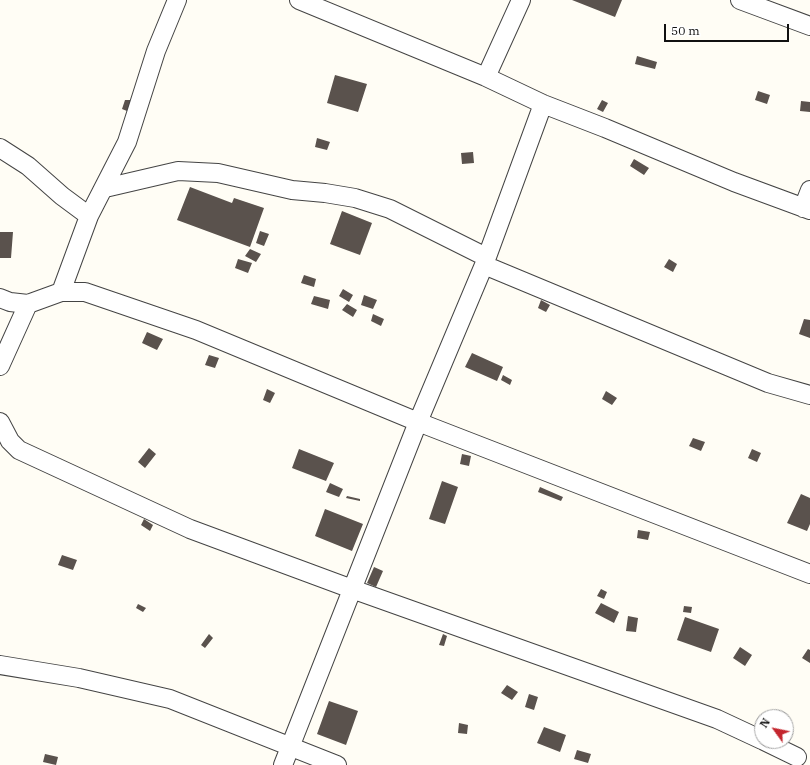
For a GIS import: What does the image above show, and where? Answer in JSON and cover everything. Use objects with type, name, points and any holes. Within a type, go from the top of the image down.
[{"type":"street","points":[[61,292],[89,216],[105,188],[127,142],[156,51],[177,0]]},
{"type":"street","points":[[299,0],[486,77],[543,104],[605,128],[734,182],[807,209],[810,190]]},
{"type":"street","points":[[486,77],[521,0]]},
{"type":"street","points":[[740,0],[810,26]]},
{"type":"street","points":[[283,765],[418,422],[485,261],[543,104]]},
{"type":"street","points":[[0,148],[28,166],[62,196],[89,216]]},
{"type":"street","points":[[105,188],[178,171],[218,173],[292,190],[355,198],[390,209],[485,261],[768,383],[810,395]]},
{"type":"street","points":[[0,298],[28,304],[61,292],[85,292],[196,330],[418,422],[810,574]]},
{"type":"street","points":[[0,366],[28,304]]},
{"type":"street","points":[[0,422],[10,441],[19,450],[190,529],[352,589],[717,719],[754,737]]},
{"type":"street","points":[[0,665],[79,678],[170,699],[337,765]]},
{"type":"street","points":[[782,749],[800,757]]},
{"type":"building","points":[[572,0],[622,0],[615,17]]},
{"type":"building","points":[[637,56],[657,62],[655,69],[635,64]]},
{"type":"building","points":[[335,75],[367,84],[358,112],[327,103]]},
{"type":"building","points":[[758,91],[770,95],[767,104],[755,100]]},
{"type":"building","points":[[125,100],[137,100],[132,113],[122,109]]},
{"type":"building","points":[[602,100],[608,103],[603,112],[597,109]]},
{"type":"building","points":[[801,101],[810,102],[810,112],[800,111]]},
{"type":"building","points":[[317,138],[330,142],[327,150],[315,147]]},
{"type":"building","points":[[473,152],[474,163],[462,164],[461,153]]},
{"type":"building","points":[[634,159],[649,168],[644,175],[630,166]]},
{"type":"building","points":[[190,187],[232,203],[234,198],[264,208],[250,247],[177,220]]},
{"type":"building","points":[[342,211],[372,223],[360,255],[330,244]]},
{"type":"building","points":[[260,231],[269,234],[264,246],[256,243]]},
{"type":"building","points":[[0,232],[13,232],[11,258],[0,258]]},
{"type":"building","points":[[250,249],[261,254],[256,262],[245,256]]},
{"type":"building","points":[[238,259],[252,263],[248,273],[235,268]]},
{"type":"building","points":[[669,259],[677,264],[673,272],[664,267]]},
{"type":"building","points":[[304,275],[316,279],[314,287],[301,283]]},
{"type":"building","points":[[343,289],[353,295],[349,302],[339,296]]},
{"type":"building","points":[[364,295],[377,300],[373,309],[361,305]]},
{"type":"building","points":[[314,296],[330,300],[328,309],[311,304]]},
{"type":"building","points":[[541,300],[550,305],[546,312],[538,308]]},
{"type":"building","points":[[347,304],[357,310],[353,317],[342,310]]},
{"type":"building","points":[[373,314],[384,319],[381,326],[371,321]]},
{"type":"building","points":[[804,319],[810,320],[810,338],[799,334]]},
{"type":"building","points":[[147,332],[163,339],[157,350],[142,343]]},
{"type":"building","points":[[472,353],[503,367],[497,381],[465,367]]},
{"type":"building","points":[[209,355],[219,358],[215,368],[205,365]]},
{"type":"building","points":[[503,375],[512,380],[510,385],[501,380]]},
{"type":"building","points":[[267,389],[275,393],[270,403],[263,400]]},
{"type":"building","points":[[606,391],[617,398],[612,405],[602,399]]},
{"type":"building","points":[[693,438],[705,442],[701,451],[689,446]]},
{"type":"building","points":[[149,448],[156,454],[145,468],[138,462]]},
{"type":"building","points":[[299,449],[334,463],[326,481],[292,468]]},
{"type":"building","points":[[752,449],[761,453],[757,462],[748,458]]},
{"type":"building","points":[[462,454],[471,456],[469,466],[460,464]]},
{"type":"building","points":[[442,481],[458,487],[445,524],[429,519]]},
{"type":"building","points":[[330,483],[343,489],[339,497],[326,492]]},
{"type":"building","points":[[540,487],[563,497],[561,501],[538,492]]},
{"type":"building","points":[[801,494],[810,498],[810,524],[807,531],[787,523]]},
{"type":"building","points":[[347,496],[360,499],[360,501],[346,498]]},
{"type":"building","points":[[325,509],[363,524],[352,551],[315,536]]},
{"type":"building","points":[[144,519],[153,525],[150,531],[141,525]]},
{"type":"building","points":[[638,530],[650,532],[648,540],[637,538]]},
{"type":"building","points":[[62,555],[77,560],[73,570],[58,565]]},
{"type":"building","points":[[374,567],[383,571],[376,587],[367,583]]},
{"type":"building","points":[[601,589],[607,592],[604,599],[597,596]]},
{"type":"building","points":[[601,603],[619,612],[614,623],[595,613]]},
{"type":"building","points":[[138,604],[146,608],[143,612],[136,608]]},
{"type":"building","points":[[684,606],[692,607],[691,613],[683,612]]},
{"type":"building","points":[[628,616],[638,618],[636,632],[626,631]]},
{"type":"building","points":[[685,617],[719,629],[711,652],[677,640]]},
{"type":"building","points":[[209,634],[213,638],[205,648],[201,645]]},
{"type":"building","points":[[443,634],[447,636],[444,646],[439,645]]},
{"type":"building","points":[[740,647],[752,655],[745,666],[733,658]]},
{"type":"building","points":[[808,649],[810,650],[810,663],[802,658]]},
{"type":"building","points":[[507,685],[518,692],[512,700],[501,693]]},
{"type":"building","points":[[529,694],[538,697],[534,710],[525,707]]},
{"type":"building","points":[[329,701],[358,711],[346,745],[317,734]]},
{"type":"building","points":[[459,723],[468,725],[467,734],[458,733]]},
{"type":"building","points":[[544,727],[566,735],[560,752],[537,743]]},
{"type":"building","points":[[577,750],[591,754],[588,763],[574,759]]},
{"type":"building","points":[[45,754],[58,757],[56,765],[43,762]]}]
